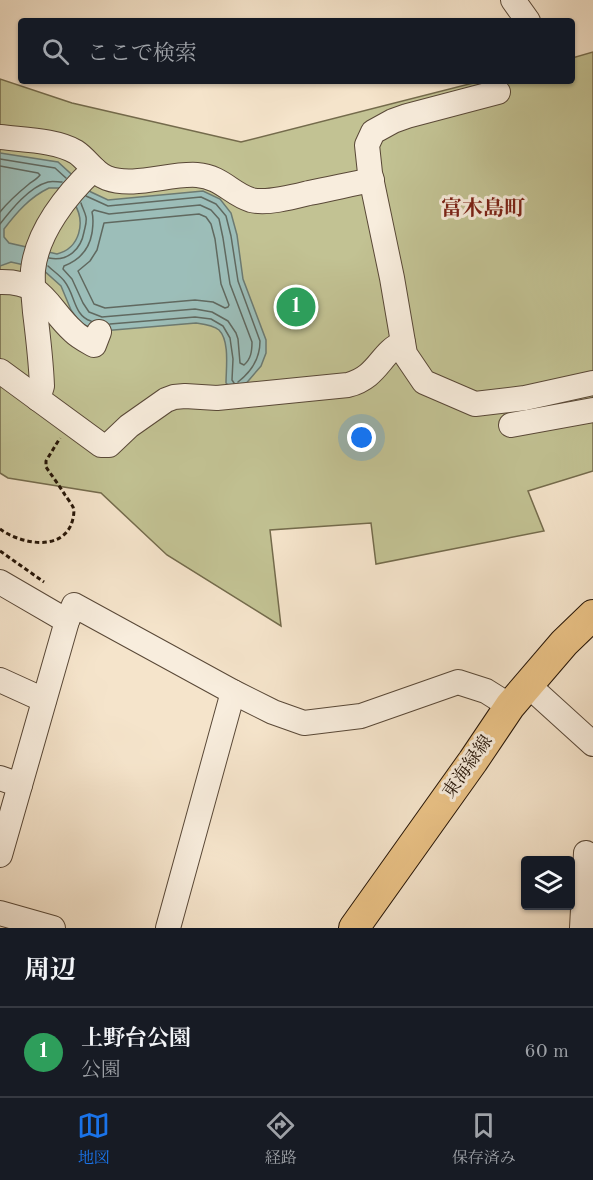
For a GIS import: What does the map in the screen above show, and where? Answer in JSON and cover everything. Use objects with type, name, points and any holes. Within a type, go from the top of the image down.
[{"type":"main road","name":"東海緑線","points":[[354,928],[520,696],[564,643],[593,615]]},
{"type":"street","points":[[513,0],[526,18]]},
{"type":"street","points":[[498,92],[408,116],[381,127],[373,132],[366,146],[405,354],[424,382],[475,404],[525,398],[593,382]]},
{"type":"street","points":[[0,136],[65,147],[77,153],[91,171],[105,178],[132,182],[171,176],[198,175],[216,180],[253,200],[285,198],[372,180]]},
{"type":"street","points":[[38,399],[42,386],[33,279],[41,240],[51,220],[91,171]]},
{"type":"street","points":[[0,282],[33,279]]},
{"type":"street","points":[[33,279],[75,333],[93,345],[99,332]]},
{"type":"street","points":[[0,371],[100,445],[109,445],[129,426],[166,400],[174,397],[218,398],[348,385],[369,375],[394,346],[403,343]]},
{"type":"street","points":[[511,425],[593,410]]},
{"type":"street","points":[[0,582],[71,613],[273,712],[304,723],[361,716],[458,682],[486,691],[520,696],[593,744]]},
{"type":"street","points":[[0,855],[10,782],[44,700],[71,613]]},
{"type":"street","points":[[0,680],[44,700]]},
{"type":"street","points":[[168,928],[233,692]]},
{"type":"street","points":[[582,928],[586,853]]},
{"type":"street","points":[[1,917],[53,928]]},
{"type":"path","points":[[0,529],[19,538],[46,542],[62,537],[70,527],[74,517],[73,507],[46,467],[46,461],[61,436]]},
{"type":"path","points":[[0,551],[68,598],[71,613]]},
{"type":"green space","points":[[593,52],[593,471],[528,491],[544,531],[376,564],[371,523],[270,530],[281,626],[167,555],[101,493],[8,478],[0,473],[0,79],[72,103],[241,142],[469,84],[575,84],[575,57]]},
{"type":"water","points":[[0,153],[58,162],[91,192],[108,200],[203,191],[220,199],[231,213],[237,235],[243,279],[266,340],[266,353],[261,366],[243,387],[233,390],[226,383],[225,341],[217,328],[196,323],[102,331],[81,324],[71,310],[61,286],[42,269],[11,262],[0,266]],"holes":[[[49,188],[61,188],[74,203],[80,218],[79,233],[71,246],[57,254],[9,243],[4,237],[4,229],[19,211],[30,200]]]},
{"type":"place","name":"上野台公園","points":[[296,307]]},
{"type":"district","name":"富木島町","points":[[483,209]]}]
